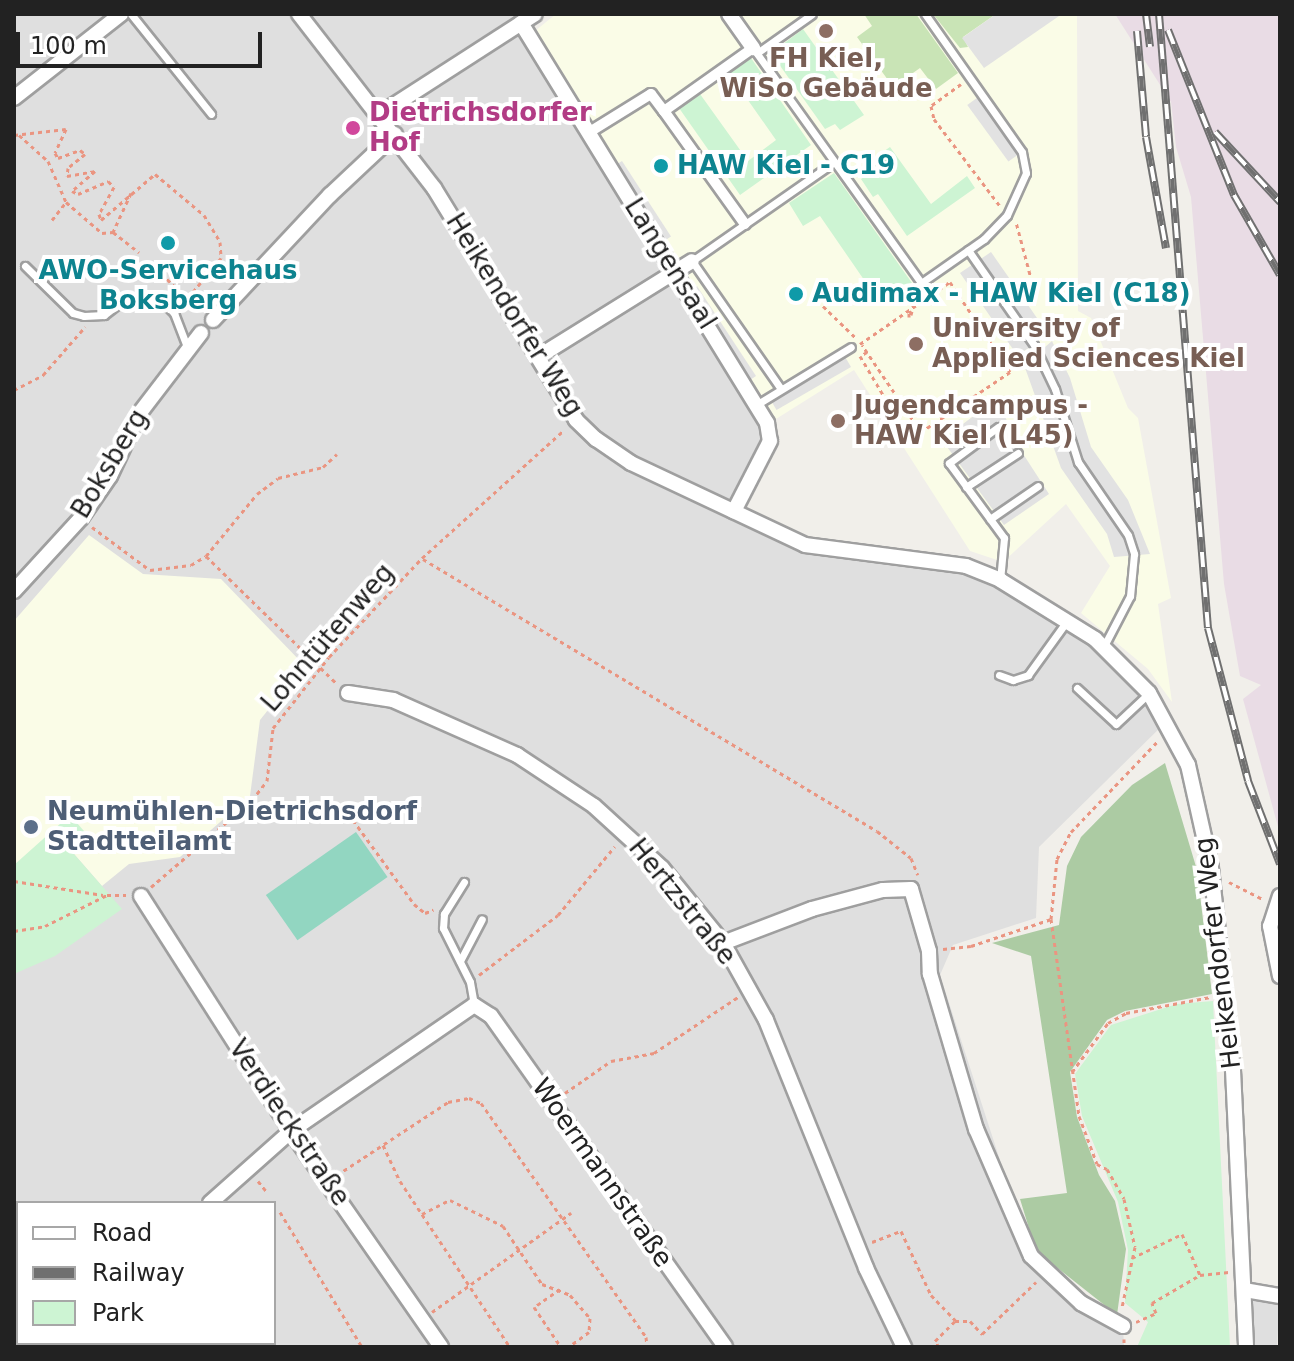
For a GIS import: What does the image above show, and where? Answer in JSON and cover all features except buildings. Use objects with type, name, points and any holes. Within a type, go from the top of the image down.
[{"type":"street","points":[[14,98],[121,14]]},
{"type":"street","name":"Heikendorfer Weg","points":[[299,14],[380,114],[465,231],[576,420],[631,463],[805,545],[966,566],[1000,580],[1104,646],[1149,693],[1172,727],[1201,814],[1226,995],[1246,1347]]},
{"type":"street","points":[[380,114],[535,14]]},
{"type":"street","points":[[664,111],[755,51],[729,14]]},
{"type":"street","name":"Langensaal","points":[[521,23],[767,423],[770,441],[734,511]]},
{"type":"street","points":[[588,133],[651,94],[745,224]]},
{"type":"street","points":[[213,320],[330,195],[395,134]]},
{"type":"street","points":[[538,357],[692,261]]},
{"type":"street","name":"Boksberg","points":[[14,591],[81,518],[110,476],[139,414],[201,333]]},
{"type":"street","name":"Hertzstraße","points":[[348,693],[393,700],[475,733],[559,781],[626,833],[723,943],[750,991],[904,1347]]},
{"type":"street","points":[[723,943],[812,909],[883,890],[911,889],[929,951],[930,974],[976,1129],[1010,1212],[1045,1274],[1081,1303],[1123,1326]]},
{"type":"street","name":"Verdieckstraße","points":[[141,896],[291,1131],[441,1347]]},
{"type":"street","points":[[1273,898],[1270,926],[1280,976]]},
{"type":"street","points":[[212,1201],[291,1131],[474,1005]]},
{"type":"street","name":"Woermannstraße","points":[[474,1005],[491,1016],[725,1347]]},
{"type":"street","points":[[1245,1290],[1279,1294]]},
{"type":"lane","points":[[131,14],[211,114]]},
{"type":"lane","points":[[812,14],[755,51],[921,283],[968,250],[1008,215],[1026,173],[1022,152],[925,14]]},
{"type":"lane","points":[[781,389],[692,261],[834,162]]},
{"type":"lane","points":[[968,250],[1045,365],[1078,462],[1114,511],[1134,554],[1130,596],[1104,646]]},
{"type":"lane","points":[[25,266],[73,313],[84,316],[104,315],[139,294],[167,303],[188,349]]},
{"type":"lane","points":[[756,405],[851,347]]},
{"type":"lane","points":[[998,427],[949,463],[1004,538],[1000,580]]},
{"type":"lane","points":[[966,487],[1018,453]]},
{"type":"lane","points":[[990,519],[1038,486]]},
{"type":"lane","points":[[999,675],[1013,680],[1028,675],[1067,621]]},
{"type":"lane","points":[[1077,688],[1116,724],[1149,693]]},
{"type":"lane","points":[[464,882],[444,914],[443,928],[470,982],[474,1005]]},
{"type":"lane","points":[[460,961],[482,919]]},
{"type":"path","points":[[970,77],[931,106],[934,119],[1015,220],[1033,280],[1004,302]]},
{"type":"path","points":[[16,135],[66,129],[55,153],[58,158],[80,150],[85,154],[68,168],[67,176],[95,171],[72,191],[78,194],[108,181],[114,187],[99,214],[101,220],[146,176],[162,179],[204,215],[220,242],[217,268],[174,313]]},
{"type":"path","points":[[16,135],[48,161],[66,202],[102,233],[113,232],[139,252]]},
{"type":"path","points":[[113,232],[133,189]]},
{"type":"path","points":[[52,220],[66,202]]},
{"type":"path","points":[[150,262],[175,287],[167,303]]},
{"type":"path","points":[[861,343],[910,314],[950,282],[1010,372],[910,438]]},
{"type":"path","points":[[910,314],[921,283]]},
{"type":"path","points":[[823,306],[861,343],[921,432]]},
{"type":"path","points":[[14,390],[43,375],[85,330],[84,316]]},
{"type":"path","points":[[867,352],[860,356],[891,408],[900,401]]},
{"type":"path","name":"Lohntütenweg","points":[[141,896],[252,800],[267,781],[273,728],[320,668],[422,558],[576,420]]},
{"type":"path","points":[[81,518],[150,570],[191,565],[206,556],[257,494],[278,478],[323,467],[337,454]]},
{"type":"path","points":[[206,556],[229,573],[348,693]]},
{"type":"path","points":[[422,558],[877,831],[911,858],[919,873],[911,889]]},
{"type":"path","points":[[1123,1326],[1121,1303],[1129,1260],[1135,1247],[1124,1199],[1107,1169],[1097,1164],[1079,1116],[1051,919],[1057,859],[1071,832],[1172,727]]},
{"type":"path","points":[[252,800],[273,807],[299,802],[335,810],[353,820],[414,904],[425,913],[444,914]]},
{"type":"path","points":[[470,982],[558,915],[626,833]]},
{"type":"path","points":[[14,881],[107,895],[141,896]]},
{"type":"path","points":[[1231,883],[1273,898]]},
{"type":"path","points":[[14,931],[45,926],[107,895]]},
{"type":"path","points":[[929,951],[971,946],[1051,919]]},
{"type":"path","points":[[552,1102],[611,1061],[654,1053],[750,991]]},
{"type":"path","points":[[1072,1072],[1098,1032],[1126,1013],[1226,995]]},
{"type":"path","points":[[327,1181],[448,1102],[469,1098],[481,1103],[646,1337],[647,1347]]},
{"type":"path","points":[[383,1145],[422,1214],[510,1347]]},
{"type":"path","points":[[422,1214],[450,1200],[503,1226],[542,1284],[560,1289],[581,1304],[593,1325],[568,1347]]},
{"type":"path","points":[[280,1212],[346,1328],[362,1347]]},
{"type":"path","points":[[423,1319],[571,1213]]},
{"type":"path","points":[[888,1236],[901,1231],[931,1295],[955,1321]]},
{"type":"path","points":[[1129,1260],[1182,1234],[1200,1275]]},
{"type":"path","points":[[1149,1318],[1156,1313],[1152,1303],[1200,1275],[1228,1272]]},
{"type":"path","points":[[939,1347],[935,1341],[955,1321],[970,1321],[982,1334],[1045,1274]]},
{"type":"path","points":[[560,1289],[534,1307],[561,1347]]},
{"type":"shaded area","points":[[14,14],[535,14],[522,22],[770,432],[734,511],[805,545],[966,566],[1095,639],[1168,720],[1039,847],[1036,918],[953,945],[940,975],[1031,1256],[1045,1274],[1123,1326],[1124,1347],[117,1347],[115,1345],[276,1345],[276,1201],[16,1201],[16,1345],[48,1345],[14,1347]]},
{"type":"shaded area","name":"University of Applied Sciences Kiel","points":[[556,14],[1077,14],[1078,311],[1091,318],[1128,408],[1138,418],[1171,598],[1158,604],[1172,702],[1148,669],[1081,613],[1110,566],[1066,504],[1003,562],[970,551],[854,370],[776,419],[535,31]]},
{"type":"shaded area","points":[[996,14],[1062,14],[984,68],[962,38]]},
{"type":"shaded area","points":[[1115,14],[1280,14],[1280,834],[1243,699],[1261,685],[1240,676],[1224,584],[1191,197],[1176,147],[1171,102]]},
{"type":"shaded area","points":[[981,95],[1022,152],[1008,162],[967,105]]},
{"type":"shaded area","points":[[622,161],[671,236],[664,241],[615,165]]},
{"type":"shaded area","points":[[991,252],[1037,318],[1023,328],[1034,345],[1017,355],[960,273]]},
{"type":"shaded area","points":[[697,286],[756,376],[750,380],[694,289]]},
{"type":"shaded area","points":[[1052,341],[1070,378],[1091,447],[1128,500],[1150,554],[1114,557],[1107,534],[1061,468],[1024,365]]},
{"type":"shaded area","points":[[844,355],[851,367],[777,410],[770,398]]},
{"type":"shaded area","points":[[997,398],[1018,446],[1049,494],[1004,525],[942,440]]},
{"type":"shaded area","points":[[89,535],[143,574],[221,579],[304,665],[260,720],[250,796],[180,857],[129,864],[102,886],[74,854],[14,865],[14,621]]},
{"type":"shaded area","points":[[1245,1290],[1280,1292],[1277,1347],[1242,1347]]},
{"type":"green space","points":[[864,14],[916,14],[958,73],[936,89],[920,68],[893,87],[857,37],[872,26]]},
{"type":"green space","points":[[933,14],[996,14],[963,37],[968,47],[960,48]]},
{"type":"green space","points":[[803,29],[864,115],[840,130],[835,124],[825,129],[771,53]]},
{"type":"green space","points":[[751,58],[811,145],[740,195],[679,108],[700,94],[748,161],[776,140],[729,73]]},
{"type":"green space","points":[[890,147],[931,204],[967,176],[975,188],[907,236],[878,194],[873,197],[861,179],[870,173],[864,165]]},
{"type":"green space","points":[[834,173],[912,283],[880,303],[820,216],[803,226],[789,203]]},
{"type":"green space","points":[[1165,763],[1197,870],[1212,994],[1125,1011],[1107,1020],[1070,1072],[1077,1117],[1099,1175],[1115,1201],[1126,1249],[1117,1315],[1036,1251],[1020,1199],[1067,1193],[1031,956],[992,943],[1059,925],[1067,866],[1081,837],[1132,785]]},
{"type":"green space","points":[[70,815],[91,839],[74,854],[122,909],[55,956],[14,974],[14,865]]},
{"type":"green space","points":[[356,832],[388,877],[297,940],[266,895]]},
{"type":"green space","points":[[1213,1001],[1230,1347],[1137,1347],[1148,1322],[1125,1303],[1128,1250],[1118,1202],[1082,1116],[1075,1074],[1111,1025],[1177,1004]]},
{"type":"railway","points":[[1146,14],[1150,47]]},
{"type":"railway","points":[[1159,14],[1208,628],[1248,781],[1280,864]]},
{"type":"railway","points":[[1168,30],[1234,195],[1280,275]]},
{"type":"railway","points":[[1137,31],[1146,137],[1166,248]]},
{"type":"railway","points":[[1215,132],[1280,202]]},
{"type":"place","name":"FH Kiel, WiSo Gebäude","points":[[826,31]]},
{"type":"place","name":"Dietrichsdorfer Hof","points":[[353,128]]},
{"type":"place","name":"HAW Kiel - C19","points":[[661,166]]},
{"type":"place","name":"AWO-Servicehaus Boksberg","points":[[168,243]]},
{"type":"place","name":"Audimax - HAW Kiel (C18)","points":[[796,294]]},
{"type":"place","name":"University of Applied Sciences Kiel","points":[[916,344]]},
{"type":"place","name":"Jugendcampus - HAW Kiel (L45)","points":[[838,421]]},
{"type":"place","name":"Neumühlen-Dietrichsdorf Stadtteilamt","points":[[31,827]]}]
